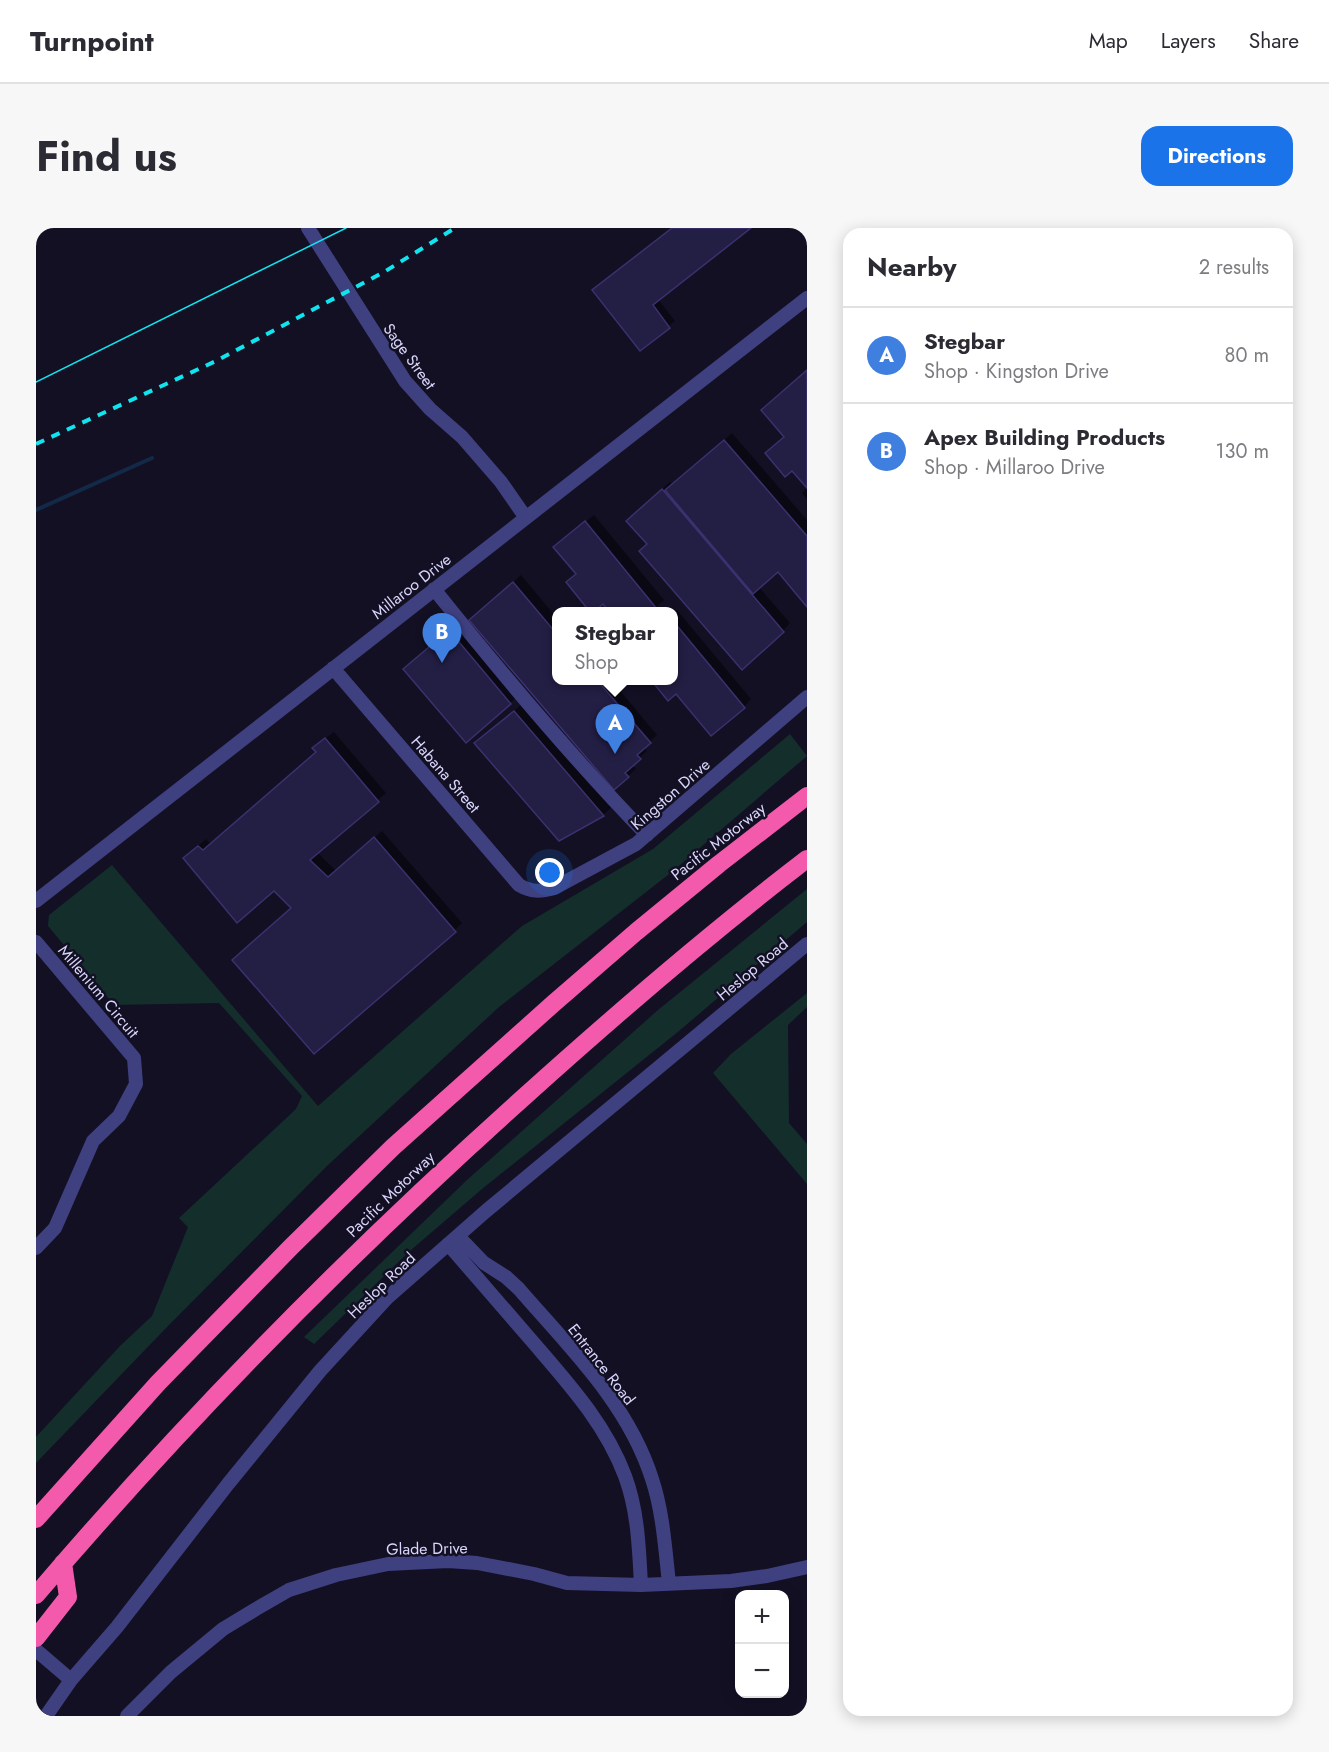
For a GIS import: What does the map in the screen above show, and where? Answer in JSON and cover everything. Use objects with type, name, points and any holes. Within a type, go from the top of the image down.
[{"type":"highway","name":"Pacific Motorway","points":[[36,1519],[158,1383],[393,1147],[636,932],[807,796]]},
{"type":"highway","name":"Pacific Motorway","points":[[37,1593],[192,1420],[259,1350],[452,1161],[598,1030],[670,969],[807,860]]},
{"type":"highway","points":[[36,1638],[68,1597],[63,1563]]},
{"type":"street","name":"Sage Street","points":[[308,228],[405,381],[430,409],[462,437],[501,482],[526,518]]},
{"type":"street","name":"Millaroo Drive","points":[[36,901],[807,298]]},
{"type":"street","points":[[434,589],[594,781],[647,835]]},
{"type":"street","name":"Habana Street","points":[[333,668],[519,885],[527,890],[539,892]]},
{"type":"street","name":"Kingston Drive","points":[[539,892],[554,888],[636,844],[807,697]]},
{"type":"street","name":"Millenium Circuit","points":[[36,942],[134,1058],[136,1084],[119,1116],[93,1141],[55,1228],[36,1248]]},
{"type":"street","name":"Heslop Road","points":[[46,1716],[71,1680],[117,1627],[228,1484],[320,1371],[387,1298],[453,1240],[807,944]]},
{"type":"street","points":[[453,1240],[602,1428],[626,1478],[634,1509],[641,1584]]},
{"type":"street","name":"Entrance Road","points":[[453,1240],[506,1276],[519,1289],[593,1374],[622,1415],[645,1458],[657,1495],[669,1582]]},
{"type":"street","points":[[602,1428],[622,1415]]},
{"type":"street","name":"Glade Drive","points":[[127,1716],[171,1672],[223,1629],[289,1590],[336,1575],[387,1564],[448,1561],[477,1563],[567,1583],[641,1584],[731,1581],[807,1567]]},
{"type":"street","points":[[36,1650],[71,1680]]},
{"type":"green space","points":[[790,734],[807,756],[673,871],[499,1007],[328,1165],[36,1463],[36,1437],[120,1346],[152,1316],[188,1227],[179,1218],[296,1109],[302,1096],[219,1003],[114,1005],[48,926],[49,915],[112,865],[318,1106],[522,926],[653,849]]},
{"type":"green space","points":[[807,889],[807,922],[679,1031],[482,1189],[411,1250],[314,1344],[304,1337],[467,1180],[658,1010]]},
{"type":"green space","points":[[807,993],[807,1007],[788,1025],[789,1123],[807,1144],[807,1184],[713,1073],[731,1054]]},
{"type":"building","points":[[672,228],[751,228],[653,305],[670,328],[640,351],[592,290]]},
{"type":"building","points":[[807,370],[807,488],[792,471],[785,477],[765,453],[784,437],[761,410]]},
{"type":"building","points":[[724,440],[807,536],[807,607],[778,572],[753,594],[665,490]]},
{"type":"building","points":[[662,489],[784,632],[742,670],[639,551],[647,544],[626,521]]},
{"type":"building","points":[[585,521],[655,607],[605,607],[603,604],[600,607],[586,607],[566,582],[576,574],[553,547]]},
{"type":"building","points":[[513,582],[552,628],[552,685],[601,685],[651,743],[637,755],[641,759],[625,773],[629,777],[614,790],[469,620]]},
{"type":"building","points":[[678,627],[745,708],[711,736],[676,694],[668,701],[655,685],[678,685]]},
{"type":"building","points":[[449,630],[511,704],[466,743],[403,669]]},
{"type":"building","points":[[514,711],[604,816],[559,841],[474,743]]},
{"type":"building","points":[[325,738],[379,802],[310,860],[328,877],[374,837],[456,932],[314,1054],[232,960],[291,908],[274,891],[237,923],[183,858],[198,846],[203,850],[316,752],[312,748]]},
{"type":"waterway","points":[[36,510],[152,458]]},
{"type":"tram line","points":[[36,382],[346,228]]},
{"type":"railway","points":[[36,444],[216,361],[384,272],[455,228]]},
{"type":"place","name":"Apex Building Products","points":[[442,663]]},
{"type":"place","name":"Stegbar","points":[[615,754]]}]
